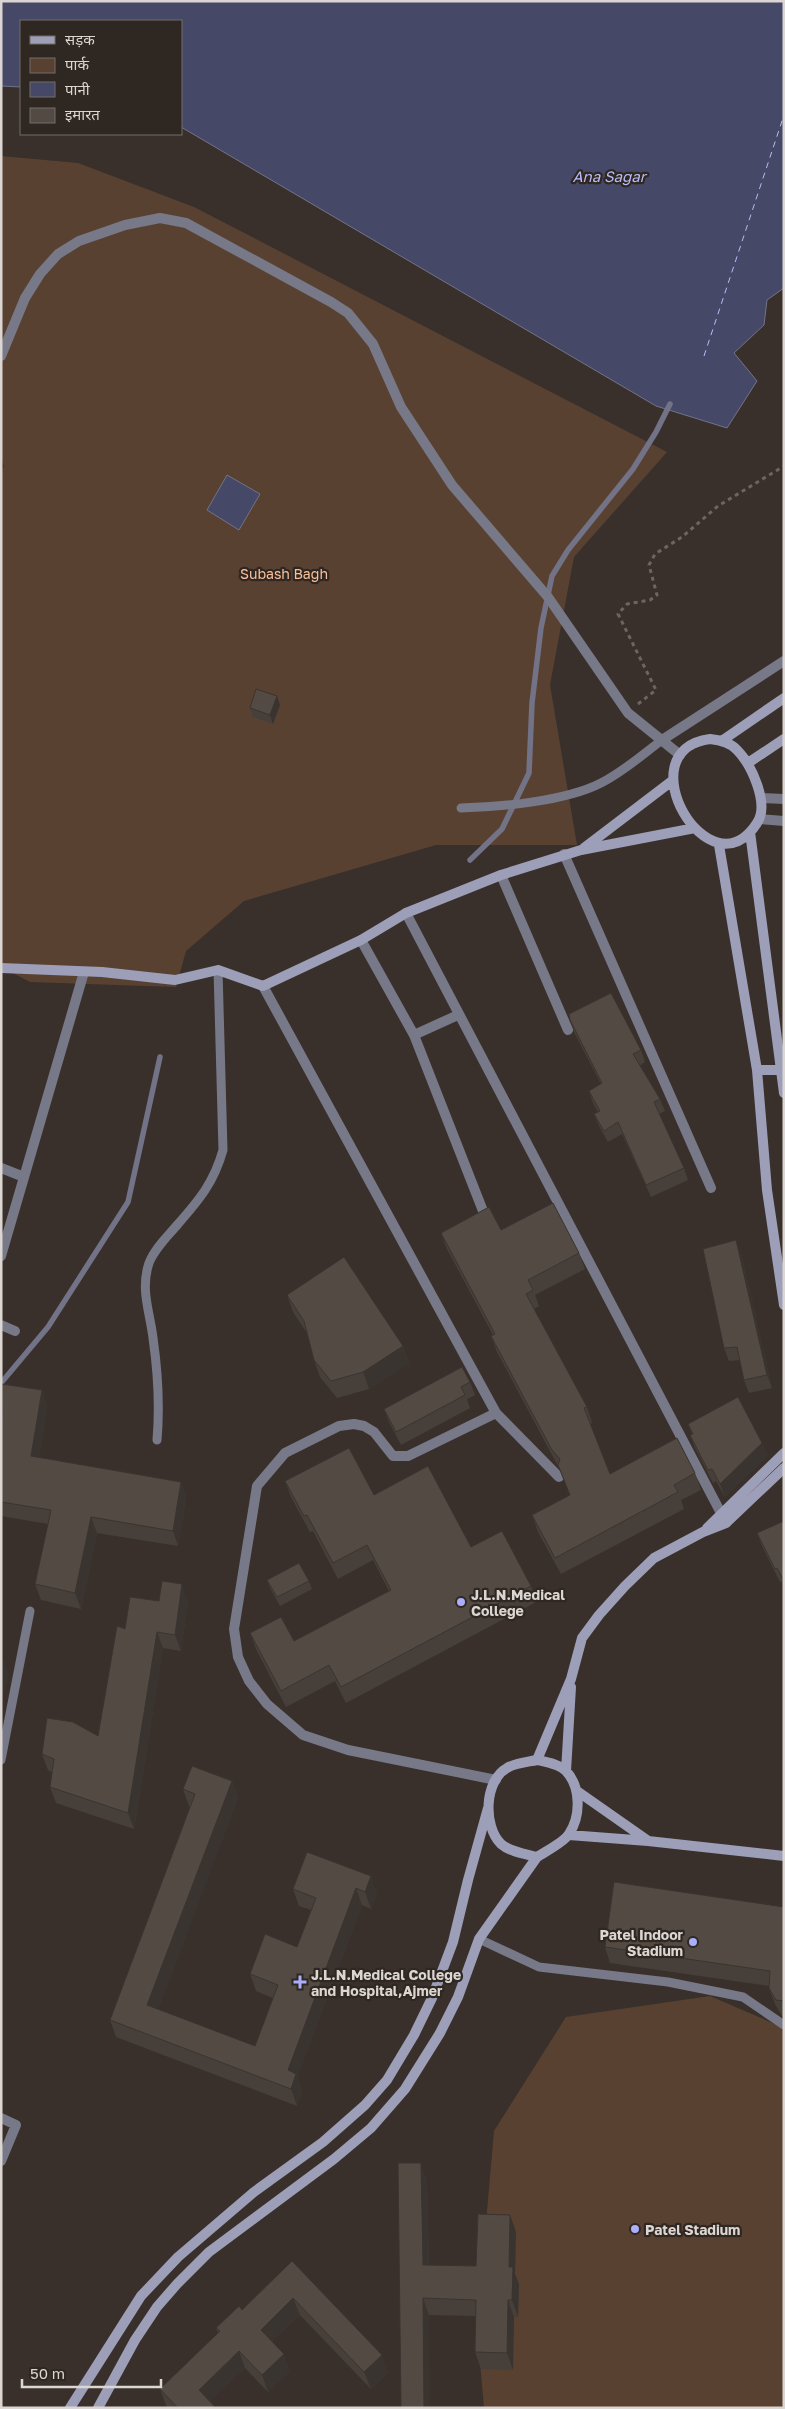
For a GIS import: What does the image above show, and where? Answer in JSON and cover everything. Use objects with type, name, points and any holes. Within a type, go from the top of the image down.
[{"type":"street","points":[[1,356],[25,298],[40,274],[58,254],[79,241],[125,225],[160,218],[186,223],[348,313],[361,326],[373,344],[401,407],[452,485],[548,597],[628,713],[680,755]]},
{"type":"street","points":[[662,740],[784,661]]},
{"type":"street","points":[[724,740],[736,749],[748,763],[761,798],[760,819],[750,832],[740,840],[729,845],[719,845],[707,839],[694,828],[676,798],[672,781],[675,765],[680,755],[689,746],[700,741],[724,740],[784,698]]},
{"type":"street","points":[[748,763],[784,739]]},
{"type":"street","points":[[581,850],[672,781]]},
{"type":"street","points":[[761,798],[784,799]]},
{"type":"street","points":[[760,819],[784,821]]},
{"type":"street","points":[[262,986],[361,940],[406,913],[501,875],[564,854],[694,828]]},
{"type":"street","points":[[750,832],[784,1093]]},
{"type":"street","points":[[719,845],[756,1070],[767,1190],[780,1256],[784,1305]]},
{"type":"street","points":[[564,854],[710,1188]]},
{"type":"street","points":[[501,875],[568,1030]]},
{"type":"street","points":[[406,913],[722,1515]]},
{"type":"street","points":[[361,940],[414,1034],[483,1211]]},
{"type":"street","points":[[1,968],[84,972],[175,980],[218,970],[262,986],[496,1413],[559,1477]]},
{"type":"street","points":[[1,1256],[84,972]]},
{"type":"street","points":[[414,1034],[458,1014]]},
{"type":"street","points":[[756,1070],[782,1070]]},
{"type":"street","points":[[1,1168],[24,1176]]},
{"type":"street","points":[[1,1325],[15,1331]]},
{"type":"street","points":[[496,1413],[408,1456],[393,1456],[374,1432],[364,1426],[354,1424],[339,1426],[285,1453],[257,1486],[234,1629],[238,1657],[249,1681],[267,1704],[302,1735],[348,1750],[496,1780]]},
{"type":"street","points":[[703,1532],[784,1453]]},
{"type":"street","points":[[537,1760],[571,1679],[582,1638],[599,1615],[654,1558],[703,1532],[726,1523],[784,1468]]},
{"type":"street","points":[[722,1515],[750,1502]]},
{"type":"street","points":[[98,2408],[135,2340],[157,2307],[177,2284],[209,2252],[334,2159],[371,2128],[405,2089],[440,2033],[458,1997],[479,1939],[537,1857],[569,1835],[578,1809],[577,1791],[566,1771],[571,1679]]},
{"type":"street","points":[[70,2408],[141,2296],[178,2257],[254,2192],[323,2142],[365,2105],[387,2080],[414,2035],[432,1998],[454,1942],[468,1880],[488,1808],[489,1790],[496,1780],[506,1768],[537,1760],[550,1763],[566,1771]]},
{"type":"street","points":[[577,1791],[648,1841]]},
{"type":"street","points":[[488,1808],[492,1825],[501,1844],[516,1852],[537,1857]]},
{"type":"street","points":[[569,1835],[648,1841],[784,1856]]},
{"type":"street","points":[[1,2118],[16,2125],[1,2161]]},
{"type":"lane","points":[[461,808],[493,807],[537,800],[601,783],[628,766],[662,740]]},
{"type":"lane","points":[[156,1440],[160,1405],[153,1336],[144,1294],[146,1276],[150,1261],[161,1243],[180,1222],[217,1172],[223,1150],[218,970]]},
{"type":"lane","points":[[1,1760],[30,1611]]},
{"type":"lane","points":[[479,1939],[539,1968],[668,1982],[743,1997],[784,2025]]},
{"type":"path","points":[[628,713],[656,690],[618,614],[627,604],[650,600],[657,595],[649,565],[650,560],[663,548],[682,537],[718,506],[784,466]]},
{"type":"green space","name":"Subash Bagh","points":[[1,156],[78,163],[194,207],[667,452],[574,557],[550,685],[577,845],[436,845],[244,901],[186,951],[176,987],[30,982],[1,967],[1,473],[4,466],[1,459]]},
{"type":"green space","name":"Patel Stadium","points":[[710,1996],[784,2028],[784,2408],[484,2408],[477,2326],[494,2131],[566,2017]]},
{"type":"water","name":"Ana Sagar","points":[[1,1],[784,1],[784,288],[767,300],[764,325],[734,353],[757,381],[727,428],[656,406],[182,128],[182,20],[20,20],[20,87],[1,86]]},
{"type":"water","points":[[227,475],[260,494],[239,530],[207,510]]},
{"type":"building","points":[[256,689],[277,696],[270,715],[250,708]]},
{"type":"building","points":[[611,993],[641,1050],[633,1054],[660,1099],[654,1102],[684,1168],[646,1185],[618,1122],[604,1131],[594,1114],[600,1111],[589,1091],[602,1083],[570,1020],[569,1014]]},
{"type":"building","points":[[553,1203],[579,1253],[528,1280],[533,1290],[526,1294],[587,1407],[584,1408],[610,1474],[677,1438],[695,1473],[674,1485],[678,1492],[555,1558],[532,1515],[570,1495],[558,1465],[560,1459],[552,1450],[491,1336],[495,1334],[441,1233],[489,1207],[501,1230]]},
{"type":"building","points":[[736,1240],[767,1375],[744,1380],[737,1347],[724,1348],[703,1249]]},
{"type":"building","points":[[344,1257],[403,1346],[363,1372],[331,1381],[314,1360],[304,1321],[287,1295]]},
{"type":"building","points":[[462,1367],[470,1382],[461,1387],[465,1395],[396,1432],[384,1409]]},
{"type":"building","points":[[2,1384],[42,1390],[31,1456],[181,1482],[173,1531],[91,1517],[75,1593],[35,1584],[51,1510],[1,1502]]},
{"type":"building","points":[[738,1397],[762,1443],[720,1484],[712,1469],[708,1470],[690,1435],[693,1434],[688,1424]]},
{"type":"building","points":[[349,1448],[374,1495],[428,1466],[471,1547],[502,1531],[531,1586],[341,1687],[329,1665],[281,1691],[250,1633],[281,1617],[294,1641],[391,1590],[367,1545],[333,1563],[307,1515],[304,1516],[285,1481]]},
{"type":"building","points":[[784,1521],[784,1581],[777,1568],[775,1569],[757,1533]]},
{"type":"building","points":[[299,1563],[309,1581],[277,1597],[267,1580]]},
{"type":"building","points":[[162,1581],[182,1584],[175,1635],[157,1632],[128,1813],[50,1787],[54,1759],[42,1754],[47,1718],[73,1722],[98,1736],[117,1626],[125,1629],[130,1597],[159,1601]]},
{"type":"building","points":[[192,1766],[232,1781],[147,2005],[255,2046],[278,1985],[250,1974],[265,1934],[297,1947],[316,1898],[293,1889],[307,1852],[371,1876],[365,1892],[356,1888],[288,2070],[296,2074],[291,2089],[110,2020],[195,1794],[183,1789]]},
{"type":"building","name":"Patel Indoor Stadium","points":[[614,1882],[784,1907],[784,2001],[776,2000],[769,1988],[770,1971],[605,1947]]},
{"type":"building","points":[[398,2163],[421,2163],[423,2265],[476,2266],[478,2214],[510,2215],[509,2267],[513,2267],[512,2300],[508,2300],[507,2353],[475,2352],[476,2300],[423,2298],[424,2408],[401,2408]]},
{"type":"building","points":[[292,2261],[382,2355],[364,2372],[293,2298],[261,2330],[284,2354],[262,2375],[239,2351],[199,2390],[216,2408],[178,2408],[160,2389],[220,2331],[216,2328],[239,2306],[242,2310]]},
{"type":"waterway","points":[[470,860],[502,829],[529,773],[532,703],[541,628],[552,576],[568,550],[633,469],[656,432],[670,404]]},
{"type":"waterway","points":[[1,1383],[48,1327],[128,1202],[160,1057]]},
{"type":"ferry route","points":[[704,356],[784,115]]},
{"type":"place","name":"J.L.N.Medical College","points":[[461,1602]]},
{"type":"place","name":"Patel Indoor Stadium","points":[[693,1942]]},
{"type":"place","name":"J.L.N.Medical College and Hospital,Ajmer","points":[[300,1982]]},
{"type":"place","name":"Patel Stadium","points":[[635,2229]]}]
